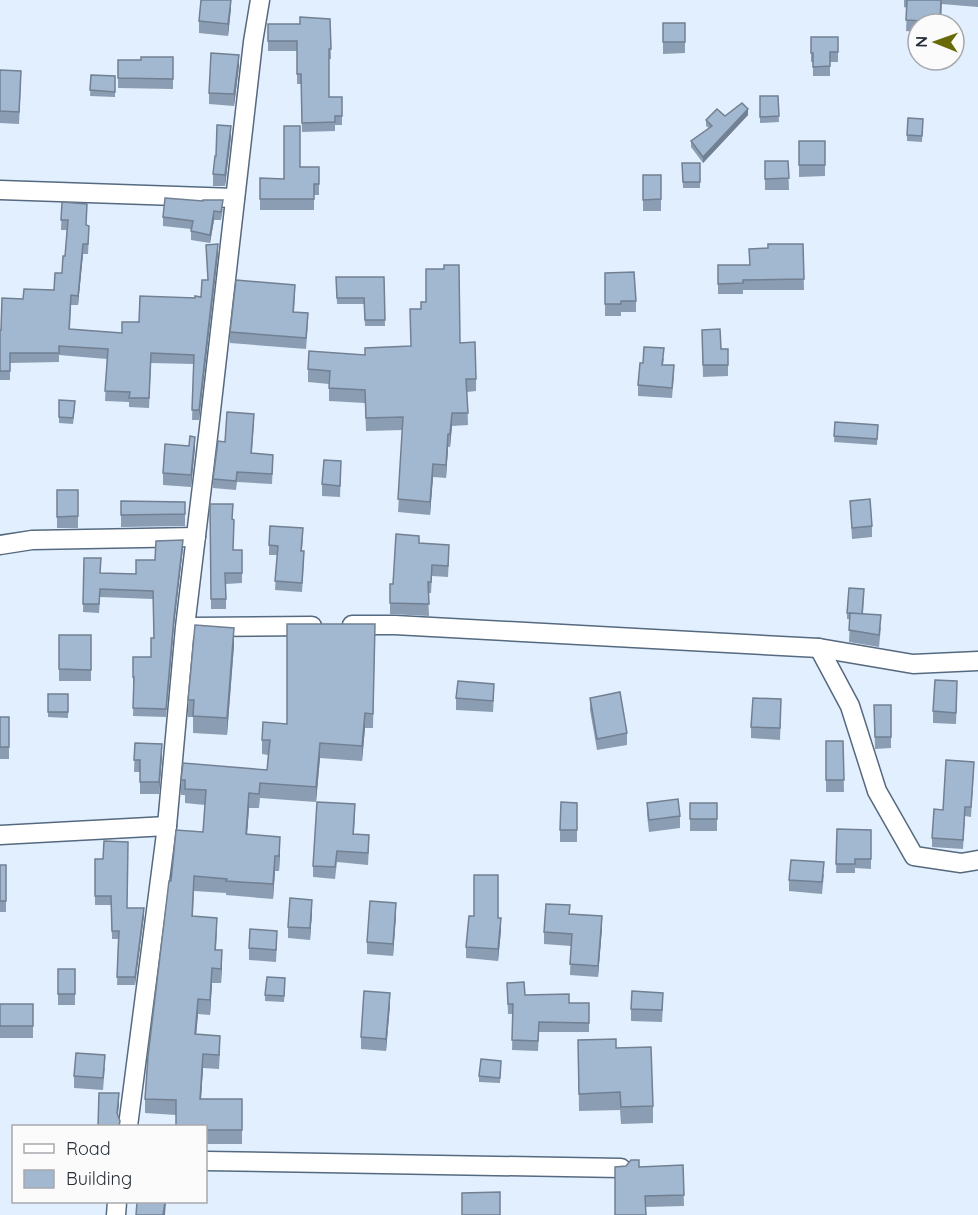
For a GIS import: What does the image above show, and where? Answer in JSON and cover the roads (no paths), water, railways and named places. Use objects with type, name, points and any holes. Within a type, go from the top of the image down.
[{"type":"street","points":[[128,1125],[166,826],[185,627],[253,42],[260,0]]},
{"type":"street","points":[[0,190],[235,198]]},
{"type":"street","points":[[0,545],[32,540],[196,537]]},
{"type":"street","points":[[185,627],[395,625],[819,648],[913,664],[978,661]]},
{"type":"street","points":[[819,648],[850,706],[877,791],[914,855],[961,863],[978,860]]},
{"type":"street","points":[[0,835],[166,826]]},
{"type":"street","points":[[207,1161],[621,1168]]}]
